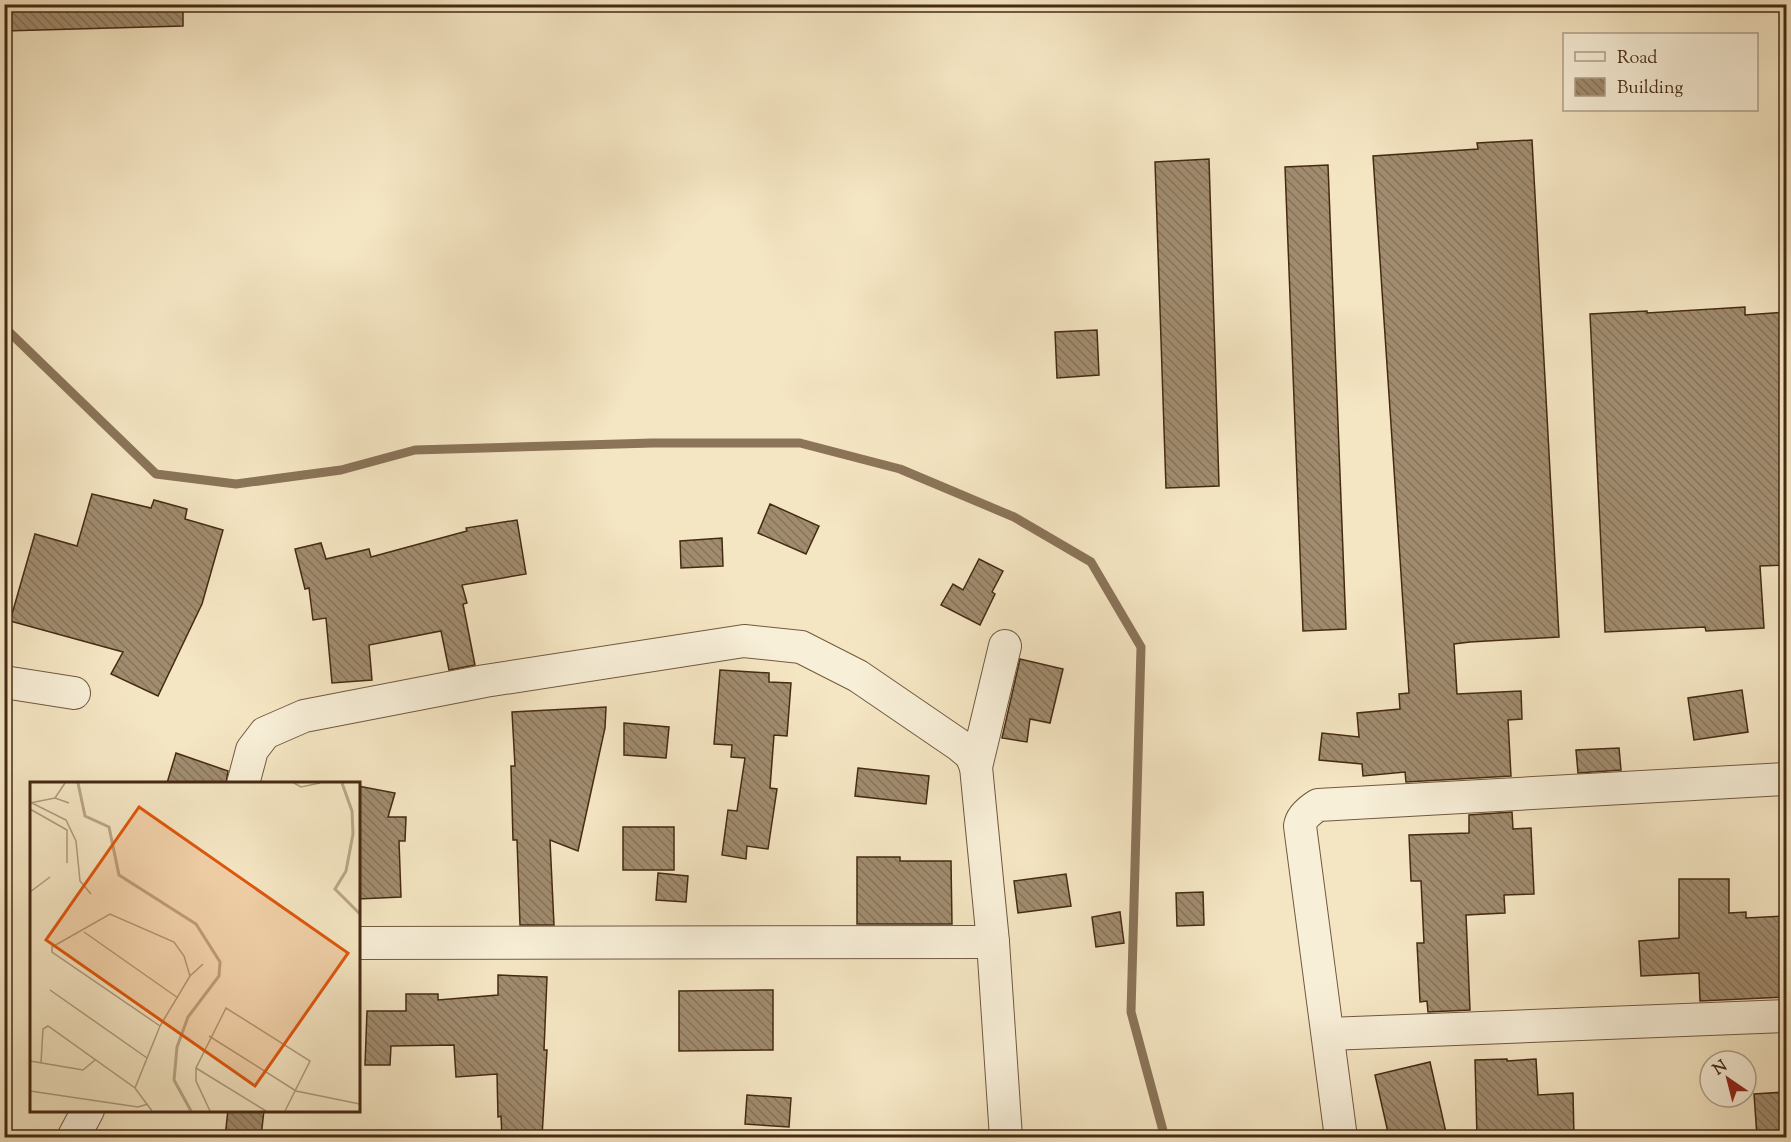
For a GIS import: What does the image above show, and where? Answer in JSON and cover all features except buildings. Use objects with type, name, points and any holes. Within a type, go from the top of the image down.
[{"type":"street","points":[[243,782],[252,750],[265,733],[304,716],[485,681],[744,641],[801,647],[858,676],[959,745],[970,755],[976,767]]},
{"type":"street","points":[[1005,646],[976,767],[993,942],[1006,1137]]},
{"type":"street","points":[[4,682],[74,693]]},
{"type":"street","points":[[1341,1137],[1300,826],[1300,822],[1310,810],[1318,805],[1786,779]]},
{"type":"street","points":[[360,943],[993,942]]},
{"type":"street","points":[[1328,1034],[1786,1016]]},
{"type":"street","points":[[73,1137],[87,1112]]},
{"type":"waterway","points":[[4,327],[156,474],[236,484],[341,470],[415,450],[652,443],[800,443],[900,469],[1014,517],[1091,562],[1141,647],[1131,1012],[1165,1138]]}]
